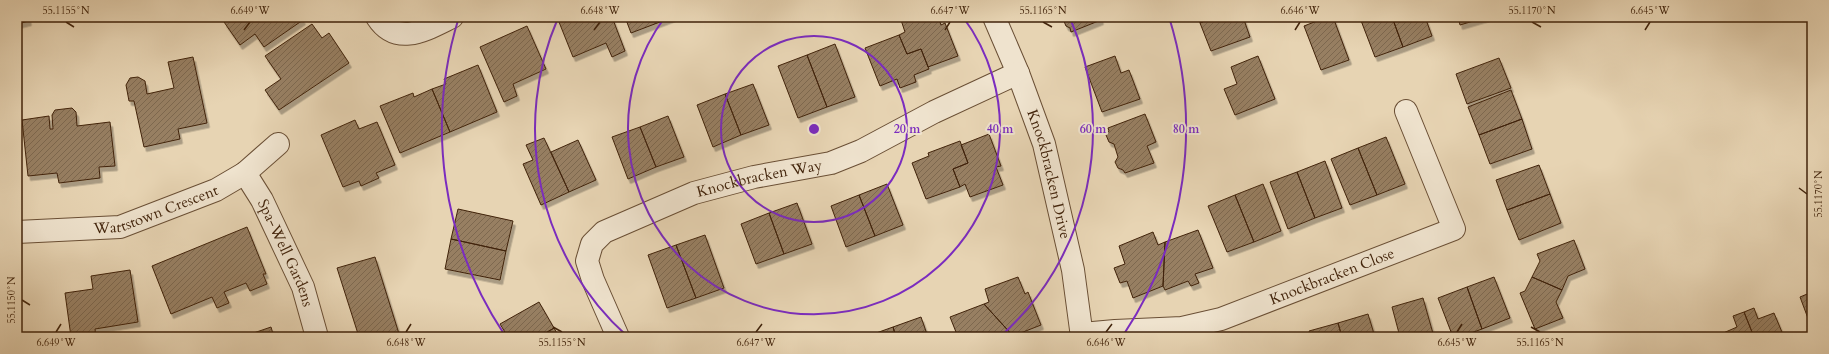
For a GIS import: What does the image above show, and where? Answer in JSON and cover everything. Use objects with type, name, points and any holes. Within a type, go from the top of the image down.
[{"type":"street","points":[[377,17],[393,32],[409,35],[429,28],[452,17]]},
{"type":"street","name":"Knockbracken Drive","points":[[994,17],[1018,74],[1044,144],[1073,270],[1082,336]]},
{"type":"street","name":"Knockbracken Way","points":[[618,337],[593,280],[587,260],[592,244],[604,232],[694,193],[754,177],[830,163],[861,151],[934,112],[1018,74]]},
{"type":"street","name":"Knockbracken Close","points":[[1082,336],[1182,328],[1221,319],[1454,230],[1406,111]]},
{"type":"street","name":"Wattstown Crescent","points":[[17,232],[120,227],[216,190],[245,173],[278,144]]},
{"type":"street","name":"Spa-Well Gardens","points":[[245,173],[262,200],[303,287],[317,337]]},
{"type":"building","points":[[17,17],[28,17],[29,21],[17,24]]},
{"type":"building","points":[[231,17],[301,17],[303,20],[264,47],[255,34],[240,45],[224,22]]},
{"type":"building","points":[[557,17],[612,17],[625,51],[612,57],[606,43],[573,57]]},
{"type":"building","points":[[625,17],[673,17],[631,33]]},
{"type":"building","points":[[909,17],[938,17],[941,25],[945,23],[958,56],[928,67],[921,49],[907,54],[899,35],[905,32],[901,20]]},
{"type":"building","points":[[1065,17],[1100,17],[1101,20],[1071,32],[1070,28],[1066,26],[1063,19]]},
{"type":"building","points":[[1198,17],[1214,17],[1200,23]]},
{"type":"building","points":[[1214,17],[1243,17],[1250,37],[1211,51],[1200,23]]},
{"type":"building","points":[[1327,17],[1333,17],[1349,60],[1321,70],[1304,26]]},
{"type":"building","points":[[1392,17],[1425,17],[1432,36],[1403,47]]},
{"type":"building","points":[[1392,17],[1403,47],[1375,57],[1360,18]]},
{"type":"building","points":[[1458,17],[1487,17],[1460,25]]},
{"type":"building","points":[[312,24],[322,38],[329,33],[349,63],[279,110],[265,90],[281,79],[265,56]]},
{"type":"building","points":[[527,26],[546,69],[513,84],[517,96],[504,102],[480,47]]},
{"type":"building","points":[[899,35],[907,54],[921,49],[929,69],[914,75],[916,82],[900,88],[897,79],[880,86],[865,48]]},
{"type":"building","points":[[835,44],[855,97],[827,107],[807,55]]},
{"type":"building","points":[[807,55],[827,107],[798,118],[778,66]]},
{"type":"building","points":[[1115,56],[1121,73],[1129,70],[1140,99],[1102,112],[1085,67]]},
{"type":"building","points":[[1258,56],[1275,99],[1235,115],[1224,89],[1237,84],[1231,67]]},
{"type":"building","points":[[193,57],[207,123],[178,129],[180,139],[144,147],[134,101],[129,101],[126,85],[130,78],[138,77],[145,81],[147,94],[174,88],[168,62]]},
{"type":"building","points":[[1499,58],[1511,88],[1467,104],[1456,74]]},
{"type":"building","points":[[478,65],[497,112],[450,132],[432,89],[446,84],[444,79]]},
{"type":"building","points":[[753,84],[769,125],[741,135],[725,94]]},
{"type":"building","points":[[432,89],[450,132],[400,153],[380,106],[413,93],[414,97]]},
{"type":"building","points":[[1511,90],[1522,119],[1479,135],[1468,107]]},
{"type":"building","points":[[725,94],[741,135],[713,147],[697,105]]},
{"type":"building","points":[[72,108],[76,112],[77,126],[110,122],[115,166],[99,167],[100,178],[59,183],[57,173],[28,176],[22,120],[49,116],[50,129],[53,129],[52,115],[55,110]]},
{"type":"building","points":[[1145,114],[1156,142],[1147,146],[1154,163],[1125,173],[1123,170],[1118,168],[1115,162],[1118,157],[1114,144],[1109,142],[1106,135],[1109,131],[1108,128]]},
{"type":"building","points":[[668,116],[684,157],[656,167],[640,127]]},
{"type":"building","points":[[1522,119],[1532,149],[1490,164],[1479,135]]},
{"type":"building","points":[[355,120],[359,129],[377,122],[395,165],[376,173],[379,178],[361,186],[359,181],[343,187],[321,135]]},
{"type":"building","points":[[640,127],[656,167],[628,179],[612,137]]},
{"type":"building","points":[[989,134],[1001,166],[996,167],[1003,185],[970,197],[965,184],[960,187],[953,169],[968,163],[961,145]]},
{"type":"building","points":[[1386,137],[1405,184],[1377,195],[1358,148]]},
{"type":"building","points":[[544,138],[569,192],[541,205],[523,164],[533,160],[526,145]]},
{"type":"building","points":[[578,140],[596,180],[569,192],[551,152]]},
{"type":"building","points":[[960,141],[968,163],[953,169],[960,187],[926,199],[912,163],[929,156],[928,153]]},
{"type":"building","points":[[1358,148],[1377,195],[1350,205],[1331,159]]},
{"type":"building","points":[[1325,161],[1342,208],[1315,218],[1297,172]]},
{"type":"building","points":[[1539,165],[1550,194],[1507,210],[1496,180]]},
{"type":"building","points":[[1297,172],[1315,218],[1288,229],[1270,182]]},
{"type":"building","points":[[887,184],[903,225],[875,236],[859,195]]},
{"type":"building","points":[[1263,184],[1281,231],[1254,242],[1235,195]]},
{"type":"building","points":[[1550,194],[1561,223],[1519,240],[1507,210]]},
{"type":"building","points":[[859,195],[875,236],[846,247],[831,206]]},
{"type":"building","points":[[1235,195],[1254,242],[1227,252],[1208,206]]},
{"type":"building","points":[[797,203],[812,244],[784,254],[769,213]]},
{"type":"building","points":[[458,209],[513,221],[506,251],[451,239]]},
{"type":"building","points":[[769,213],[784,254],[756,264],[741,224]]},
{"type":"building","points":[[247,227],[266,274],[263,274],[267,284],[250,291],[246,283],[224,292],[229,303],[217,308],[212,297],[171,314],[152,266]]},
{"type":"building","points":[[1198,230],[1213,268],[1195,274],[1199,283],[1191,286],[1188,281],[1165,290],[1163,286],[1165,242]]},
{"type":"building","points":[[1153,232],[1158,245],[1165,242],[1163,286],[1133,298],[1127,281],[1120,283],[1114,268],[1125,264],[1119,246]]},
{"type":"building","points":[[705,235],[724,288],[696,298],[676,245]]},
{"type":"building","points":[[451,239],[506,251],[500,280],[445,269]]},
{"type":"building","points":[[1574,240],[1585,269],[1568,276],[1562,290],[1532,277],[1540,261],[1537,254]]},
{"type":"building","points":[[676,245],[696,298],[667,308],[648,255]]},
{"type":"building","points":[[375,257],[400,337],[359,337],[337,268]]},
{"type":"building","points":[[130,270],[138,322],[95,329],[96,337],[71,337],[65,293],[93,289],[91,276]]},
{"type":"building","points":[[1018,277],[1025,294],[1028,292],[1041,325],[1013,336],[984,304],[989,302],[985,289]]},
{"type":"building","points":[[1494,277],[1510,318],[1482,329],[1467,287]]},
{"type":"building","points":[[1532,277],[1562,290],[1556,302],[1563,318],[1535,329],[1520,293],[1525,291]]},
{"type":"building","points":[[1467,287],[1482,329],[1460,337],[1453,337],[1438,298]]},
{"type":"building","points":[[1812,292],[1812,329],[1800,297]]},
{"type":"building","points":[[1423,298],[1434,337],[1400,337],[1392,307]]},
{"type":"building","points":[[539,302],[554,328],[539,337],[508,337],[500,324]]},
{"type":"building","points":[[984,304],[1014,337],[958,337],[950,317]]},
{"type":"building","points":[[1754,308],[1758,319],[1774,313],[1784,337],[1754,337],[1744,312]]},
{"type":"building","points":[[1744,312],[1754,337],[1722,337],[1721,334],[1737,327],[1733,316]]},
{"type":"building","points":[[1368,314],[1375,337],[1342,337],[1338,323]]},
{"type":"building","points":[[921,317],[928,337],[896,337],[893,327]]},
{"type":"building","points":[[1338,323],[1342,337],[1311,337],[1309,331]]},
{"type":"building","points":[[271,327],[274,337],[242,337]]},
{"type":"building","points":[[893,327],[896,337],[865,337]]},
{"type":"building","points":[[554,328],[559,337],[539,337]]}]
